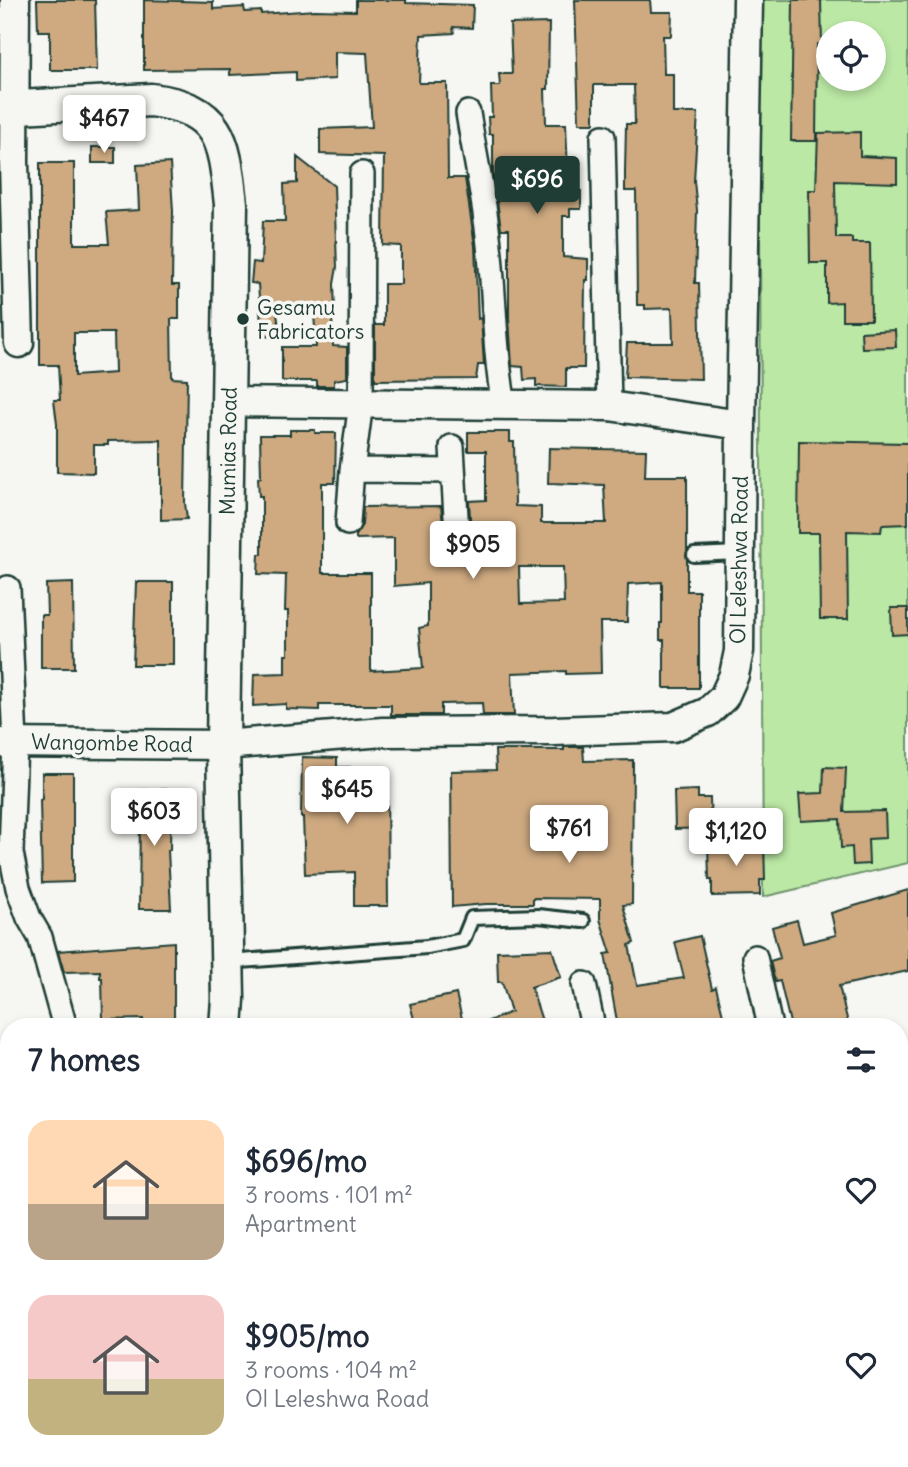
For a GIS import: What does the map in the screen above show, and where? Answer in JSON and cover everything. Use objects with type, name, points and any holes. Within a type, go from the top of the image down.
[{"type":"main road","name":"Mumias Road","points":[[8,108],[151,100],[184,108],[204,119],[224,147],[231,204],[223,745],[227,1013]]},
{"type":"street","points":[[15,0],[8,108],[14,162],[19,343]]},
{"type":"street","name":"Ol Leleshwa Road","points":[[223,745],[383,732],[673,727],[708,712],[724,697],[734,675],[738,650],[748,0]]},
{"type":"street","points":[[468,113],[489,242],[496,362],[504,405]]},
{"type":"street","points":[[603,137],[609,406]]},
{"type":"street","points":[[348,523],[361,403],[362,174]]},
{"type":"street","points":[[228,402],[609,406],[741,425]]},
{"type":"street","points":[[452,447],[457,534]]},
{"type":"street","points":[[352,470],[453,471]]},
{"type":"street","points":[[8,588],[11,853],[15,877],[29,918],[40,937],[62,1018]]},
{"type":"street","name":"Wangombe Road","points":[[8,742],[223,745]]},
{"type":"street","points":[[755,957],[768,1018]]},
{"type":"street","points":[[584,984],[591,1018]]},
{"type":"lane","points":[[694,555],[739,553]]},
{"type":"lane","points":[[227,962],[427,947],[463,940],[472,918],[526,916],[583,921]]},
{"type":"green space","points":[[759,0],[908,0],[908,863],[763,897]]},
{"type":"building","points":[[37,0],[95,0],[97,70],[50,70],[50,31],[38,31]]},
{"type":"building","points":[[144,0],[213,2],[213,9],[244,7],[245,12],[261,11],[261,14],[315,10],[356,11],[356,0],[406,0],[406,3],[473,5],[472,28],[453,27],[454,33],[421,35],[419,83],[447,83],[448,178],[465,178],[475,246],[478,319],[481,318],[484,365],[478,365],[476,379],[375,380],[375,325],[384,325],[384,284],[401,284],[401,246],[383,245],[384,156],[320,154],[320,129],[372,127],[367,53],[335,52],[335,79],[296,81],[296,72],[230,75],[230,69],[144,70]]},
{"type":"building","points":[[575,0],[650,0],[651,12],[672,12],[671,36],[663,36],[664,74],[673,74],[673,113],[698,113],[694,181],[697,210],[695,283],[699,283],[701,379],[625,377],[627,343],[673,343],[672,308],[645,309],[645,305],[637,305],[636,191],[625,191],[626,124],[635,124],[634,85],[594,85],[594,123],[579,123]]},
{"type":"building","points":[[793,0],[821,0],[821,21],[816,21],[816,141],[791,141]]},
{"type":"building","points":[[549,23],[546,124],[566,124],[568,173],[574,173],[574,191],[581,191],[581,209],[570,209],[570,216],[563,216],[563,257],[588,259],[588,280],[585,280],[584,368],[566,368],[566,387],[536,386],[536,379],[524,380],[523,367],[512,366],[509,229],[501,229],[493,172],[493,134],[489,134],[488,117],[492,117],[491,86],[500,86],[499,74],[512,74],[510,24]]},
{"type":"building","points":[[860,132],[860,156],[897,158],[897,183],[835,181],[836,238],[852,238],[852,243],[870,243],[871,320],[842,320],[842,302],[827,303],[827,263],[810,263],[809,190],[816,190],[818,133]]},
{"type":"building","points":[[92,147],[115,147],[115,163],[92,163]]},
{"type":"building","points":[[297,157],[334,186],[337,267],[334,284],[335,311],[332,312],[333,346],[347,347],[347,378],[334,380],[334,386],[317,386],[317,381],[282,381],[282,347],[316,347],[314,312],[277,313],[280,335],[262,337],[258,284],[251,283],[253,262],[261,263],[263,221],[285,221],[284,184],[297,183]]},
{"type":"building","points":[[40,163],[74,163],[74,244],[109,244],[106,212],[139,210],[137,165],[170,163],[173,211],[172,285],[179,285],[179,319],[171,319],[172,378],[187,379],[187,519],[161,520],[161,440],[108,441],[108,445],[94,445],[94,473],[57,472],[54,400],[60,400],[58,365],[40,365]],"holes":[[[74,333],[114,333],[115,373],[74,376]]]},
{"type":"building","points":[[895,330],[896,347],[862,348],[861,332]]},
{"type":"building","points":[[290,430],[336,433],[335,483],[322,483],[322,573],[371,573],[371,671],[423,668],[419,628],[428,626],[428,583],[394,586],[394,538],[356,539],[362,525],[363,507],[441,506],[445,541],[451,547],[465,545],[471,534],[469,501],[486,500],[486,451],[468,451],[468,432],[510,432],[510,442],[514,442],[515,506],[541,507],[541,523],[606,523],[604,485],[548,483],[549,448],[646,450],[645,476],[687,476],[687,591],[699,591],[699,688],[664,688],[664,640],[660,640],[662,582],[628,584],[627,622],[600,622],[601,673],[512,673],[514,715],[483,715],[482,703],[441,704],[441,715],[391,715],[391,705],[319,705],[319,710],[286,709],[286,704],[253,706],[254,674],[285,673],[285,655],[288,655],[286,575],[258,574],[259,554],[262,554],[262,496],[259,496],[258,478],[261,477],[260,435],[290,435]],"holes":[[[519,567],[563,567],[564,603],[520,604]]]},
{"type":"building","points":[[799,441],[908,443],[908,524],[882,525],[881,532],[847,531],[848,619],[820,619],[819,533],[798,533]]},
{"type":"building","points":[[136,582],[173,582],[173,665],[133,665]]},
{"type":"building","points":[[73,583],[74,668],[41,668],[41,615],[47,615],[46,584]]},
{"type":"building","points":[[891,608],[908,608],[908,634],[892,635]]},
{"type":"building","points":[[564,747],[583,747],[584,761],[633,760],[632,904],[623,905],[634,943],[629,945],[637,985],[684,978],[675,942],[700,936],[712,989],[716,987],[724,1018],[616,1018],[605,954],[611,953],[600,919],[600,899],[533,898],[533,904],[452,907],[451,771],[496,770],[495,750],[564,750]]},
{"type":"building","points":[[302,757],[337,758],[337,767],[350,767],[350,770],[387,770],[388,906],[354,906],[354,872],[305,874],[301,817]]},
{"type":"building","points":[[824,767],[846,768],[844,812],[885,811],[886,838],[868,839],[869,864],[853,865],[852,847],[841,848],[840,819],[801,821],[799,794],[823,793]]},
{"type":"building","points":[[42,773],[73,773],[73,882],[42,883]]},
{"type":"building","points":[[171,789],[168,850],[171,909],[139,909],[140,816],[137,816],[137,790]]},
{"type":"building","points":[[698,790],[698,798],[710,798],[711,828],[675,829],[674,791]]},
{"type":"building","points":[[764,842],[765,880],[760,880],[760,895],[712,896],[708,843]]},
{"type":"building","points":[[908,890],[908,971],[839,986],[847,1018],[789,1018],[780,981],[775,982],[770,961],[780,958],[772,927],[797,920],[803,943],[836,935],[831,913]]},
{"type":"building","points":[[174,942],[174,1018],[103,1018],[100,971],[64,972],[58,951]]},
{"type":"building","points":[[552,949],[561,977],[531,987],[541,1018],[496,1018],[511,1012],[502,982],[498,982],[497,951]]},
{"type":"building","points":[[456,994],[462,1018],[414,1018],[410,1004]]},
{"type":"place","name":"Gesamu Fabricators","points":[[243,319]]}]
